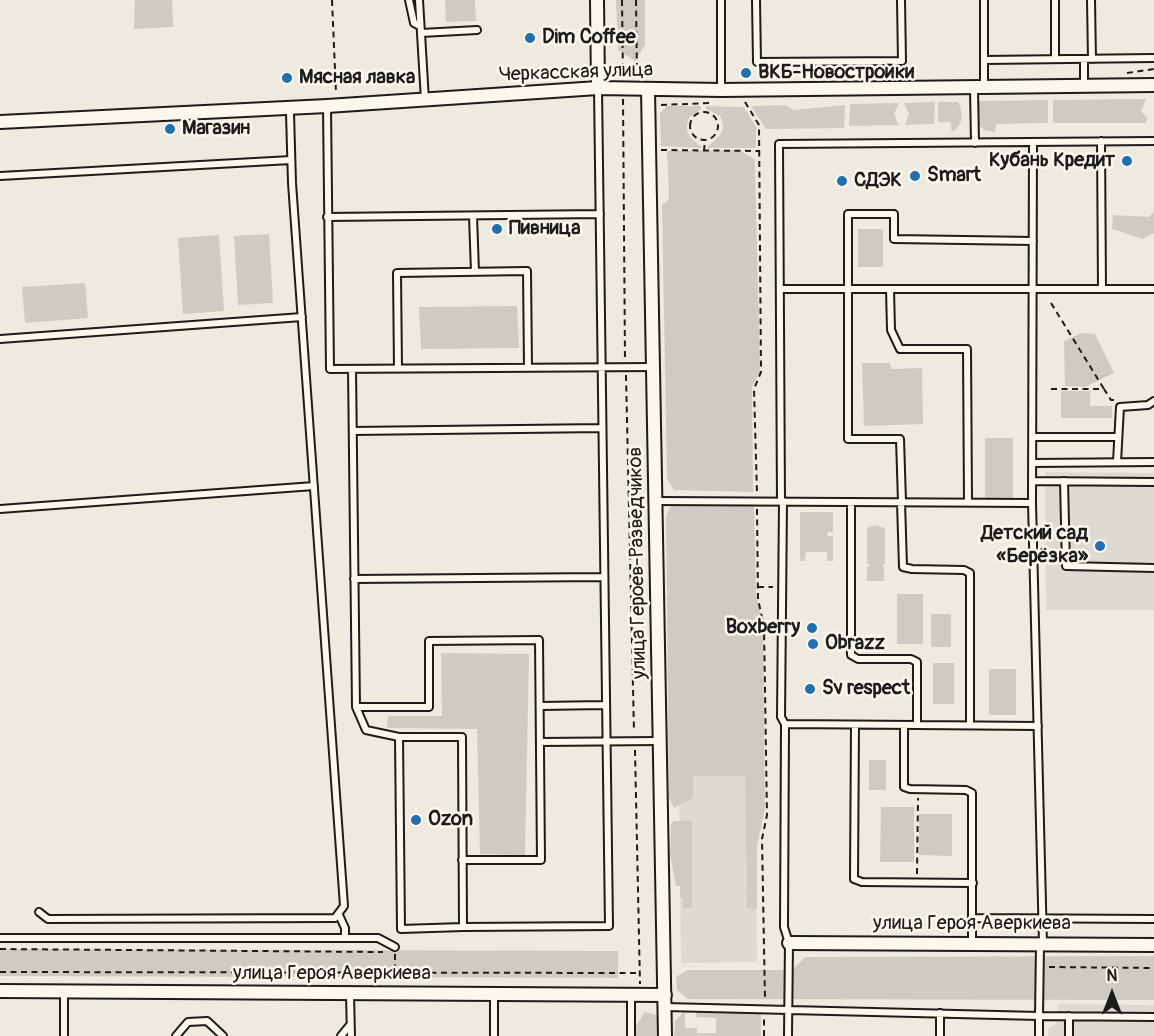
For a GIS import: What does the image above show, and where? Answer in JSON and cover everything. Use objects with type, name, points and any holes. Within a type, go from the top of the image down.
[{"type":"street","points":[[597,0],[598,88]]},
{"type":"street","name":"Черкасская улица","points":[[0,122],[327,106],[598,88],[721,90],[1154,85]]},
{"type":"street","name":"улица Героев-Разведчиков","points":[[648,90],[655,367],[665,1036]]},
{"type":"street","name":"улица Героя Аверкиева","points":[[789,943],[1154,945]]},
{"type":"street","name":"улица Героя Аверкиева","points":[[0,991],[635,995],[665,1001]]},
{"type":"lane","points":[[409,0],[414,23],[420,29],[477,30]]},
{"type":"lane","points":[[419,0],[425,100]]},
{"type":"lane","points":[[721,0],[721,90]]},
{"type":"lane","points":[[756,0],[757,62],[780,62],[902,61],[901,0]]},
{"type":"lane","points":[[975,142],[979,87],[984,60],[984,0]]},
{"type":"lane","points":[[1055,0],[1055,59]]},
{"type":"lane","points":[[1091,0],[1092,58]]},
{"type":"lane","points":[[984,60],[1154,58]]},
{"type":"lane","points":[[1084,59],[1084,86]]},
{"type":"lane","points":[[399,737],[401,929],[609,926],[598,88]]},
{"type":"lane","points":[[327,106],[330,369],[655,367]]},
{"type":"lane","points":[[39,912],[48,919],[334,918],[339,915],[344,906],[291,160],[290,113]]},
{"type":"lane","points":[[1101,141],[1101,289]]},
{"type":"lane","points":[[788,1036],[789,943],[784,927],[785,724],[781,717],[779,144],[1154,141]]},
{"type":"lane","points":[[1033,142],[1032,503],[1044,918],[1039,967],[1039,1036]]},
{"type":"lane","points":[[0,176],[291,160]]},
{"type":"lane","points":[[327,217],[600,214]]},
{"type":"lane","points":[[970,725],[970,573],[964,570],[903,567],[900,439],[848,439],[848,214],[894,214],[894,240],[1033,241]]},
{"type":"lane","points":[[473,216],[475,272]]},
{"type":"lane","points":[[398,369],[397,273],[527,272],[528,367]]},
{"type":"lane","points":[[780,289],[1154,289]]},
{"type":"lane","points":[[890,289],[891,330],[900,349],[967,349],[968,502]]},
{"type":"lane","points":[[0,339],[302,317]]},
{"type":"lane","points":[[352,369],[356,708],[366,730],[399,737],[462,737],[463,927]]},
{"type":"lane","points":[[1118,462],[1120,407],[1148,405],[1154,401]]},
{"type":"lane","points":[[352,431],[602,428]]},
{"type":"lane","points":[[1032,437],[1118,437]]},
{"type":"lane","points":[[1032,463],[1154,462]]},
{"type":"lane","points":[[1032,481],[1154,482]]},
{"type":"lane","points":[[1064,482],[1066,566],[1154,568]]},
{"type":"lane","points":[[0,509],[314,486]]},
{"type":"lane","points":[[657,501],[1032,503]]},
{"type":"lane","points":[[851,502],[851,655],[858,659],[911,659],[917,662],[917,725]]},
{"type":"lane","points":[[354,579],[604,577]]},
{"type":"lane","points":[[356,708],[429,707],[429,641],[539,640],[541,860],[462,861]]},
{"type":"lane","points":[[540,706],[605,705]]},
{"type":"lane","points":[[785,724],[1038,726]]},
{"type":"lane","points":[[855,725],[854,879],[862,882],[973,883]]},
{"type":"lane","points":[[904,725],[904,787],[966,790],[972,793],[972,944]]},
{"type":"lane","points":[[540,742],[660,741]]},
{"type":"lane","points":[[339,915],[345,928],[345,938]]},
{"type":"lane","points":[[972,918],[1154,918]]},
{"type":"lane","points":[[0,938],[378,938],[395,947]]},
{"type":"lane","points":[[64,992],[64,1036]]},
{"type":"lane","points":[[350,994],[351,1036]]},
{"type":"lane","points":[[494,994],[494,1036]]},
{"type":"lane","points":[[631,1036],[635,995]]},
{"type":"lane","points":[[665,1001],[788,1010],[1154,1017]]},
{"type":"lane","points":[[940,1013],[940,1036]]},
{"type":"lane","points":[[1069,1016],[1069,1036]]},
{"type":"lane","points":[[176,1036],[188,1022],[207,1021],[223,1036]]},
{"type":"lane","points":[[340,1036],[351,1025]]},
{"type":"path","points":[[332,0],[337,95]]},
{"type":"path","points":[[622,0],[625,366],[640,973],[635,995]]},
{"type":"path","points":[[636,0],[637,76]]},
{"type":"path","points":[[756,102],[745,102],[759,125],[760,151],[761,372],[754,389],[758,587],[764,627],[767,815],[762,839],[764,1036]]},
{"type":"path","points":[[704,103],[704,112]]},
{"type":"path","points":[[657,109],[664,104],[714,103]]},
{"type":"path","points":[[704,112],[713,115],[718,127],[715,135],[705,140],[694,136],[690,127],[692,118],[704,112]]},
{"type":"path","points":[[704,151],[705,140]]},
{"type":"path","points":[[658,147],[662,151],[760,151]]},
{"type":"path","points":[[1051,303],[1111,400],[1121,400]]},
{"type":"path","points":[[1051,389],[1104,389]]},
{"type":"path","points":[[758,587],[782,587]]},
{"type":"path","points":[[917,883],[918,789]]},
{"type":"path","points":[[395,947],[395,973]]},
{"type":"path","points":[[0,949],[383,952]]},
{"type":"path","points":[[1039,967],[1154,968]]},
{"type":"path","points":[[0,972],[640,973]]},
{"type":"shaded area","points":[[135,0],[172,0],[173,27],[134,29]]},
{"type":"shaded area","points":[[445,0],[475,0],[476,21],[446,22]]},
{"type":"shaded area","points":[[616,0],[645,0],[645,45],[635,61],[618,50]]},
{"type":"shaded area","points":[[1146,99],[1141,111],[1147,118],[1146,123],[1053,123],[1053,100]]},
{"type":"shaded area","points":[[1048,100],[1048,123],[996,124],[995,132],[984,130],[979,125],[979,101]]},
{"type":"shaded area","points":[[935,102],[934,124],[905,125],[909,114],[904,103]]},
{"type":"shaded area","points":[[938,102],[958,102],[960,106],[962,114],[960,123],[952,132],[950,122],[938,122]]},
{"type":"shaded area","points":[[899,103],[894,114],[899,125],[849,126],[850,104]]},
{"type":"shaded area","points":[[785,105],[794,110],[845,105],[844,128],[766,129],[751,106]]},
{"type":"shaded area","points":[[667,106],[701,106],[701,109],[689,118],[687,129],[690,136],[702,148],[661,146],[660,113]]},
{"type":"shaded area","points":[[706,106],[744,107],[756,127],[756,148],[707,148],[720,135],[723,127],[720,116],[706,109]]},
{"type":"shaded area","points":[[739,150],[754,159],[755,164],[760,372],[752,387],[753,492],[674,490],[667,479],[662,204],[667,202],[669,197],[667,151]]},
{"type":"shaded area","points":[[1154,212],[1154,233],[1143,239],[1112,229],[1113,215],[1149,217]]},
{"type":"shaded area","points":[[858,229],[883,229],[883,267],[858,267]]},
{"type":"shaded area","points":[[269,234],[273,303],[238,305],[234,236]]},
{"type":"shaded area","points":[[219,235],[224,311],[183,314],[178,238]]},
{"type":"shaded area","points":[[85,283],[88,318],[25,323],[22,287]]},
{"type":"shaded area","points":[[517,306],[519,348],[421,349],[419,307]]},
{"type":"shaded area","points":[[1081,333],[1095,334],[1114,373],[1085,387],[1065,386],[1064,341]]},
{"type":"shaded area","points":[[862,363],[890,363],[891,369],[922,368],[923,424],[864,426]]},
{"type":"shaded area","points":[[1061,391],[1090,391],[1090,406],[1112,406],[1112,418],[1061,418]]},
{"type":"shaded area","points":[[985,438],[1013,438],[1013,499],[985,499]]},
{"type":"shaded area","name":"Детский сад «Берёзка»","points":[[1045,472],[1154,473],[1154,610],[1046,610]]},
{"type":"shaded area","points":[[679,503],[754,505],[756,594],[763,625],[765,809],[757,846],[757,909],[747,908],[745,776],[693,776],[693,798],[674,808],[669,798],[666,516],[670,507]]},
{"type":"shaded area","points":[[800,512],[833,512],[833,532],[828,532],[827,536],[833,536],[833,561],[827,561],[827,552],[806,552],[805,561],[800,561]]},
{"type":"shaded area","points":[[875,525],[885,528],[885,564],[881,566],[884,566],[884,581],[867,581],[867,567],[871,566],[867,563],[867,528]]},
{"type":"shaded area","points":[[897,594],[923,594],[923,644],[897,644]]},
{"type":"shaded area","points":[[931,614],[951,614],[951,647],[931,647]]},
{"type":"shaded area","points":[[441,653],[529,654],[525,855],[480,854],[477,729],[387,728],[388,716],[442,716]]},
{"type":"shaded area","points":[[933,663],[954,663],[954,704],[933,704]]},
{"type":"shaded area","points":[[989,669],[1016,669],[1016,715],[989,715]]},
{"type":"shaded area","points":[[869,760],[886,760],[886,790],[869,790]]},
{"type":"shaded area","points":[[679,766],[755,771],[757,962],[681,963]]},
{"type":"shaded area","points":[[881,807],[914,807],[914,862],[880,862]]},
{"type":"shaded area","points":[[919,814],[952,814],[952,856],[919,855]]},
{"type":"shaded area","points":[[674,821],[692,821],[692,908],[683,908],[683,898],[680,898],[680,886],[676,886],[670,854],[671,824]]},
{"type":"shaded area","points":[[0,949],[618,951],[618,978],[0,976]]},
{"type":"shaded area","points":[[1154,956],[1154,1000],[688,999],[677,990],[676,977],[688,970],[792,970],[805,957]]},
{"type":"shaded area","points":[[1058,1004],[1154,1005],[1154,1036],[1048,1036],[1048,1029],[1056,1024]]},
{"type":"shaded area","points":[[685,1011],[685,1028],[697,1028],[697,1033],[716,1033],[716,1018],[696,1017],[697,1011],[761,1013],[761,1036],[674,1036],[675,1021]]},
{"type":"shaded area","points":[[645,1012],[663,1017],[665,1036],[636,1036],[636,1026]]},
{"type":"place","name":"Dim Coffee","points":[[530,38]]},
{"type":"place","name":"ВКБ-Новостройки","points":[[746,73]]},
{"type":"place","name":"Мясная лавка","points":[[287,78]]},
{"type":"place","name":"Магазин","points":[[170,129]]},
{"type":"place","name":"Кубань Кредит","points":[[1127,161]]},
{"type":"place","name":"Smart","points":[[915,176]]},
{"type":"place","name":"СДЭК","points":[[842,181]]},
{"type":"place","name":"Пивница","points":[[497,229]]},
{"type":"place","name":"Детский сад «Берёзка»","points":[[1100,546]]},
{"type":"place","name":"Boxberry","points":[[812,628]]},
{"type":"place","name":"Obrazz","points":[[813,644]]},
{"type":"place","name":"Sv respect","points":[[810,689]]},
{"type":"place","name":"Ozon","points":[[416,820]]}]
